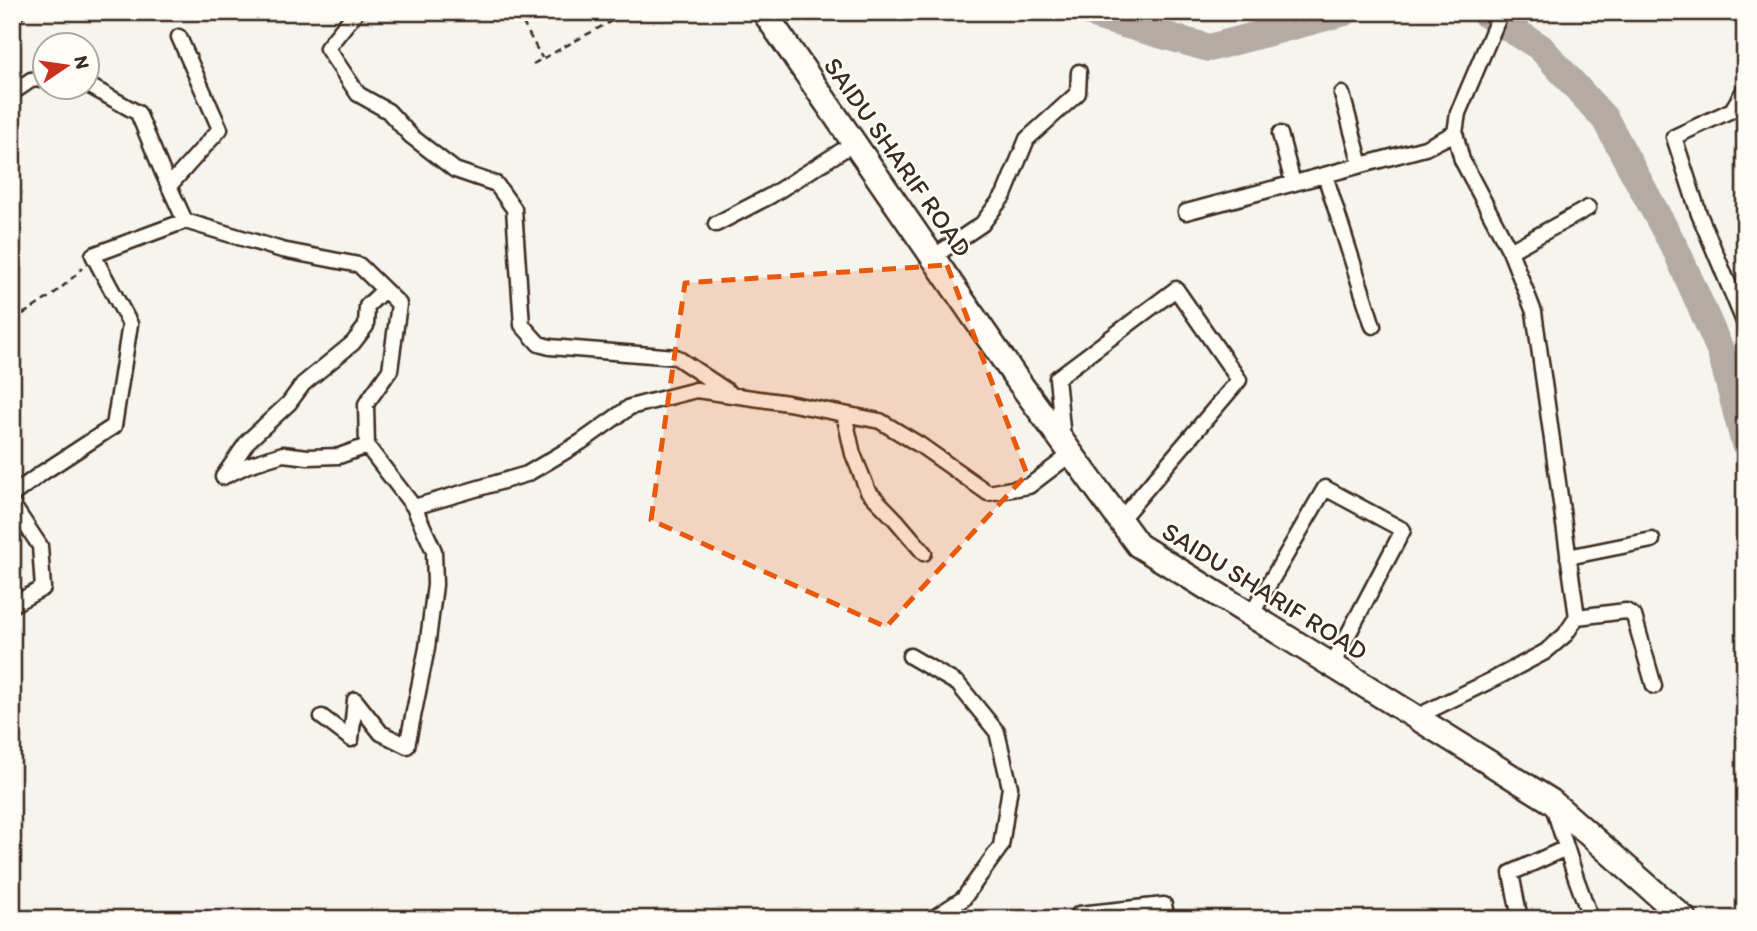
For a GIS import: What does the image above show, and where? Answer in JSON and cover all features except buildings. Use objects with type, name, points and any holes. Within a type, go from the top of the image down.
[{"type":"main road","name":"SAIDU SHARIF ROAD","points":[[764,12],[1016,378],[1138,545],[1551,801],[1685,919]]},
{"type":"street","points":[[12,16],[17,12]]},
{"type":"street","points":[[356,12],[327,48],[358,94],[387,111],[411,136],[455,170],[496,184],[514,209],[522,325],[539,344],[676,357],[734,395]]},
{"type":"street","points":[[1416,717],[1545,652],[1565,635],[1577,617],[1534,313],[1510,251],[1462,160],[1455,133],[1458,113],[1501,12]]},
{"type":"street","points":[[169,186],[220,130],[179,37]]},
{"type":"street","points":[[933,257],[982,224],[1004,195],[1027,139],[1078,93],[1079,72]]},
{"type":"street","points":[[12,93],[32,80]]},
{"type":"street","points":[[1745,89],[1732,110],[1674,136],[1699,214],[1745,324]]},
{"type":"street","points":[[102,93],[138,113],[185,221]]},
{"type":"street","points":[[1342,94],[1361,165]]},
{"type":"street","points":[[1186,212],[1425,148],[1455,133]]},
{"type":"street","points":[[1280,134],[1293,183]]},
{"type":"street","points":[[716,224],[770,196],[855,143]]},
{"type":"street","points":[[1325,175],[1373,326]]},
{"type":"street","points":[[1510,251],[1588,208]]},
{"type":"street","points":[[12,495],[114,426],[130,324],[93,254],[185,221],[282,250],[359,265],[399,304],[390,370],[366,404],[367,446],[414,507],[434,551],[435,585],[427,648],[407,746],[381,733],[355,700],[351,739],[322,717]]},
{"type":"street","points":[[414,507],[527,474],[581,442],[630,407],[696,390],[788,402],[880,421],[920,445],[988,493],[1029,486],[1068,449],[1057,378],[1175,289],[1239,380],[1119,520]]},
{"type":"street","points":[[367,446],[339,456],[307,457],[283,454],[248,465],[223,477],[248,441],[289,403],[303,384],[353,343],[366,326],[367,306],[384,290]]},
{"type":"street","points":[[845,414],[853,454],[869,491],[924,553]]},
{"type":"street","points":[[1251,615],[1325,488],[1403,530],[1332,665]]},
{"type":"street","points":[[12,504],[40,546],[43,588],[12,605]]},
{"type":"street","points":[[1568,557],[1652,540]]},
{"type":"street","points":[[1577,617],[1626,611],[1634,616],[1654,686]]},
{"type":"street","points":[[910,656],[958,684],[998,732],[1010,786],[1001,846],[963,899],[932,919]]},
{"type":"street","points":[[1551,801],[1591,919]]},
{"type":"street","points":[[1520,919],[1511,873],[1566,848]]},
{"type":"street","points":[[1079,914],[1164,905],[1167,919]]},
{"type":"path","points":[[517,12],[542,59]]},
{"type":"path","points":[[533,64],[628,12]]},
{"type":"path","points":[[12,320],[36,307],[70,281],[93,254]]},
{"type":"highlighted area","points":[[947,265],[1027,474],[886,627],[651,520],[685,283]]},
{"type":"waterway","points":[[1090,12],[1099,17],[1209,48],[1345,12]]},
{"type":"waterway","points":[[1483,12],[1540,47],[1605,119],[1677,252],[1721,352],[1745,444]]}]
